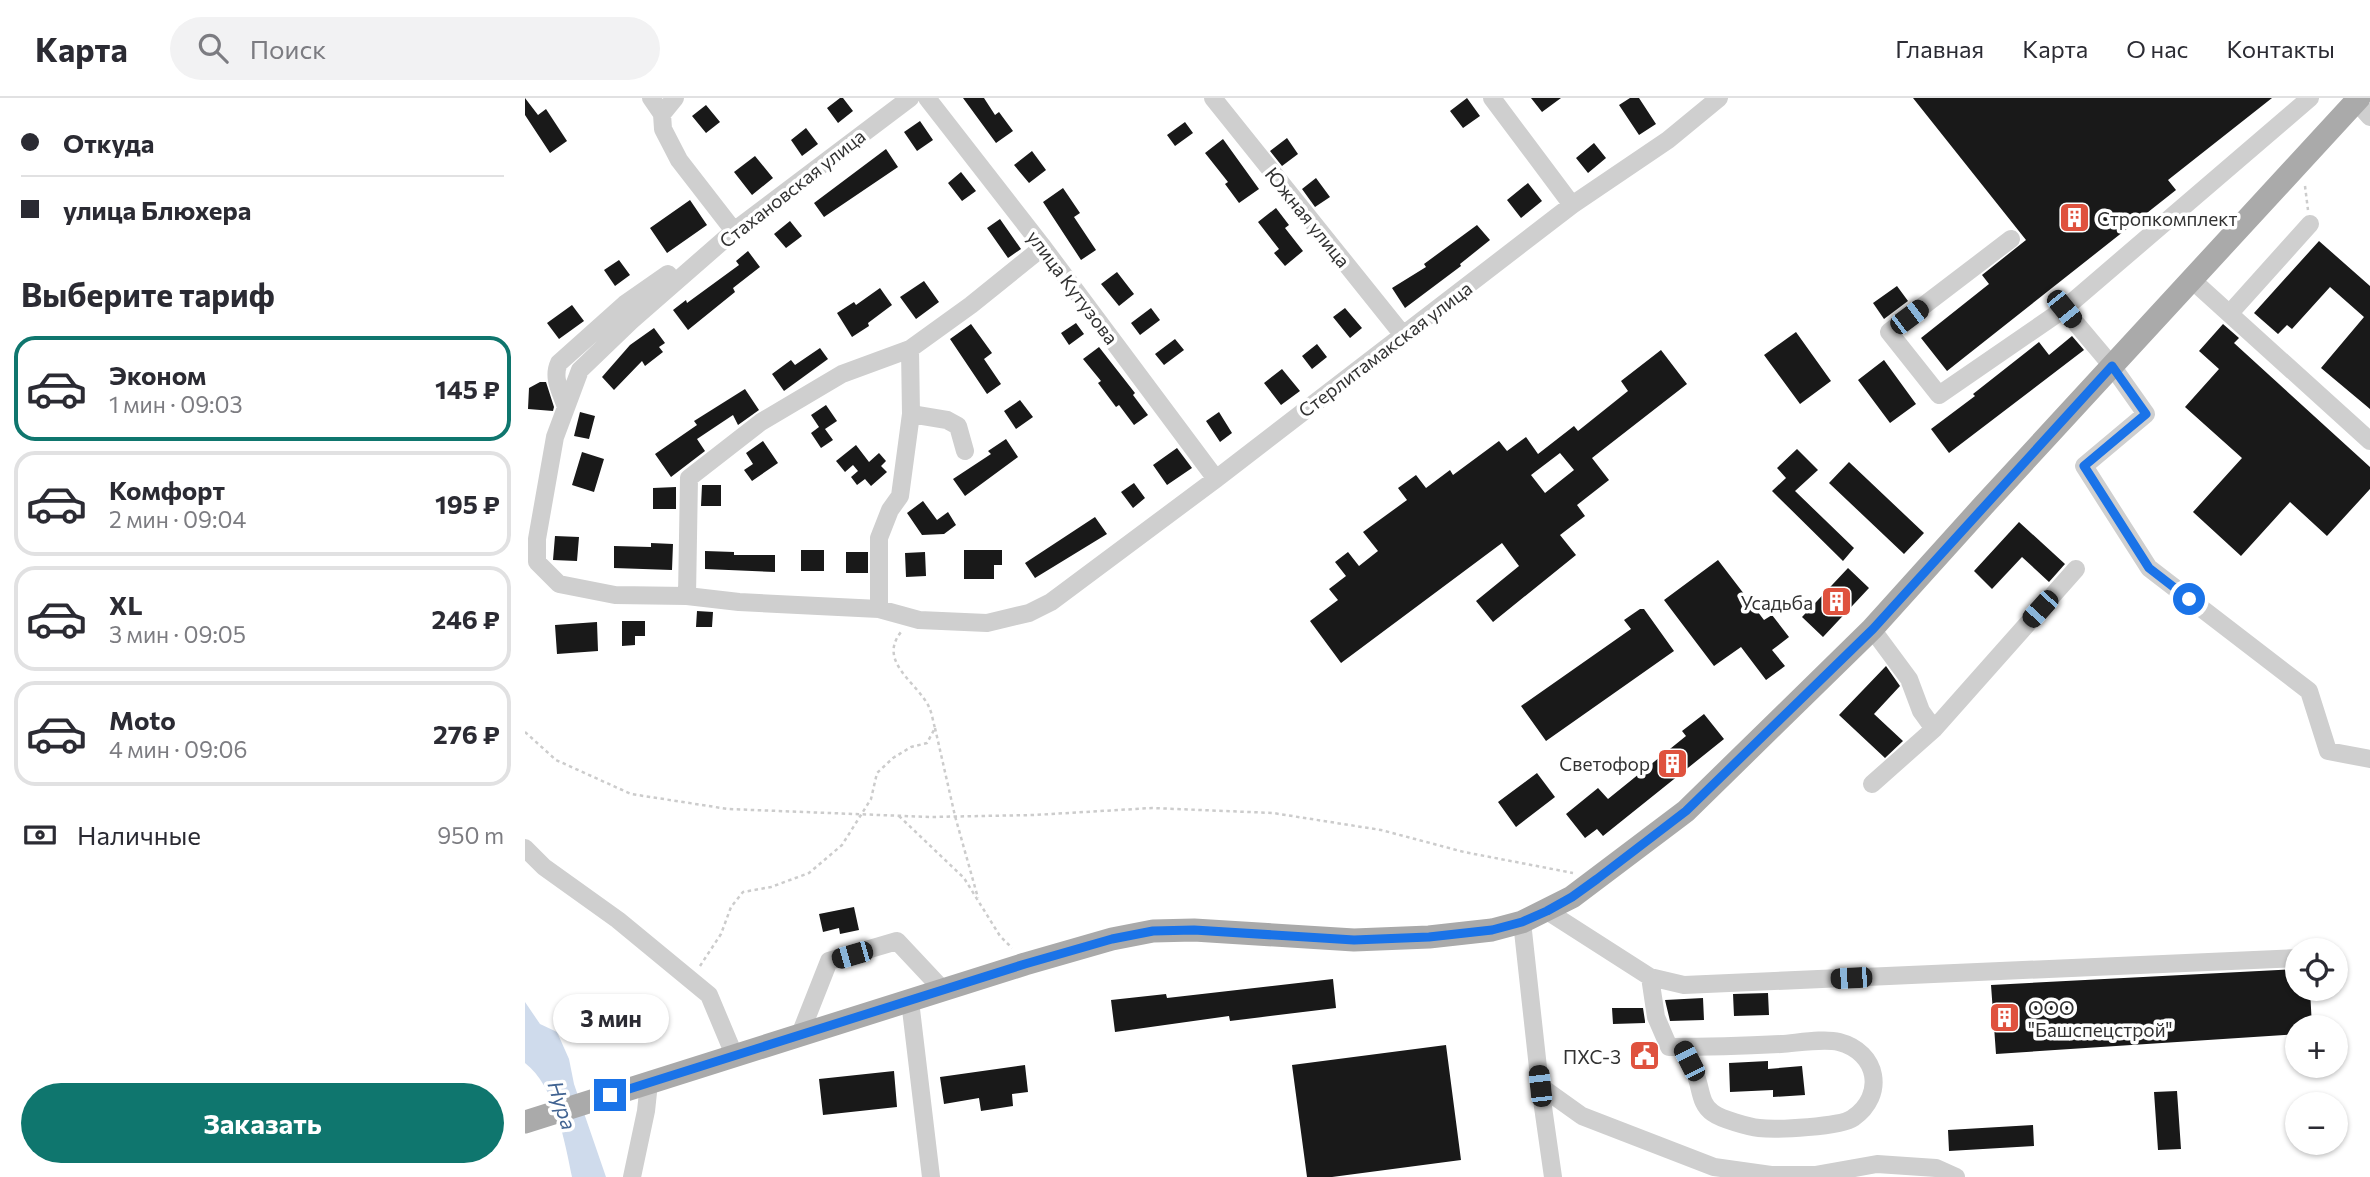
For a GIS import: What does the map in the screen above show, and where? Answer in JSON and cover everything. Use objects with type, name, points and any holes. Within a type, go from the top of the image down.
[{"type":"main road","points":[[525,1122],[1112,939],[1153,931],[1194,930],[1354,940],[1429,937],[1492,930],[1522,922],[1547,911],[1572,897],[1686,811],[1873,629],[2191,279],[2360,104]]},
{"type":"street","points":[[651,98],[662,114],[663,129],[679,160],[734,231]]},
{"type":"street","points":[[662,114],[675,98]]},
{"type":"street","name":"Стахановская улица","points":[[687,596],[615,595],[559,584],[537,562],[537,539],[555,437],[580,370],[676,280],[734,231],[910,98]]},
{"type":"street","name":"улица Кутузова","points":[[927,98],[1043,247],[1216,479]]},
{"type":"street","name":"Южная улица","points":[[1213,98],[1403,335]]},
{"type":"street","points":[[1492,98],[1572,205]]},
{"type":"street","name":"Стерлитамакская улица","points":[[687,596],[739,602],[879,609],[919,620],[987,623],[1029,613],[1051,602],[1216,479],[1572,205],[1668,140],[1719,98]]},
{"type":"street","points":[[2011,239],[1889,332],[1939,395],[2064,309],[2310,98]]},
{"type":"street","points":[[2230,313],[2310,224]]},
{"type":"street","points":[[566,407],[555,371],[559,363],[625,304],[679,267],[717,246]]},
{"type":"street","points":[[687,596],[689,478],[761,422],[842,374],[910,349],[971,305],[1043,247]]},
{"type":"street","points":[[2191,279],[2370,441]]},
{"type":"street","points":[[2064,309],[2112,366],[2146,414],[2084,466],[2149,568],[2309,691],[2328,751],[2370,759]]},
{"type":"street","points":[[879,609],[879,538],[890,510],[900,496],[911,414],[910,349]]},
{"type":"street","points":[[911,414],[947,420],[958,426],[965,451]]},
{"type":"street","points":[[1872,784],[1934,729],[2076,569]]},
{"type":"street","points":[[1873,629],[1909,679],[1921,711],[1934,729]]},
{"type":"street","points":[[525,848],[544,867],[618,919],[709,995],[735,1057]]},
{"type":"street","points":[[1547,911],[1650,977],[1684,985],[2285,959]]},
{"type":"street","points":[[1522,922],[1553,1177]]},
{"type":"street","points":[[799,1037],[829,961],[897,941],[943,990]]},
{"type":"street","points":[[1650,977],[1656,1017],[1669,1047],[1837,1041],[1858,1049],[1871,1063],[1874,1082],[1868,1105],[1851,1120],[1809,1127],[1757,1128],[1712,1113],[1701,1098],[1696,1075],[1682,1047]]},
{"type":"street","points":[[910,1001],[931,1177]]},
{"type":"street","points":[[632,1177],[649,1083]]},
{"type":"street","points":[[1540,1086],[1582,1116],[1714,1167],[1770,1175],[1815,1175],[1877,1164],[1956,1177]]},
{"type":"path","points":[[2304,179],[2310,224]]},
{"type":"path","points":[[919,620],[895,640],[894,655],[906,679],[929,707],[955,816],[980,904]]},
{"type":"path","points":[[691,978],[721,934],[731,907],[743,892],[771,887],[809,873],[842,845],[871,799],[877,773],[902,753],[927,743],[935,728]]},
{"type":"path","points":[[525,732],[555,760],[631,794],[728,809],[955,816],[1034,815],[1152,808],[1273,813],[1381,830],[1464,852],[1597,879]]},
{"type":"path","points":[[898,815],[964,878],[1000,936],[1025,964]]},
{"type":"water","name":"Нура","points":[[525,1002],[540,1024],[557,1032],[569,1059],[574,1084],[606,1177],[572,1177],[562,1132],[551,1100],[535,1073],[525,1063]]},
{"type":"building","points":[[525,98],[538,115],[546,109],[567,141],[550,153],[525,115]]},
{"type":"building","points":[[843,98],[853,111],[838,123],[827,108]]},
{"type":"building","points":[[963,98],[984,98],[995,115],[999,112],[1013,131],[996,143]]},
{"type":"building","points":[[1467,98],[1480,116],[1463,128],[1450,111]]},
{"type":"building","points":[[1531,98],[1561,98],[1542,112]]},
{"type":"building","points":[[1630,98],[1639,98],[1656,124],[1639,135],[1619,105]]},
{"type":"building","name":"Стропкомплект","points":[[1913,98],[2272,98],[2168,180],[2176,190],[1947,371],[1921,338],[1989,284],[1982,275],[2026,240]]},
{"type":"building","points":[[706,105],[720,122],[706,133],[692,116]]},
{"type":"building","points":[[920,121],[933,140],[917,151],[904,132]]},
{"type":"building","points":[[1185,122],[1193,133],[1175,146],[1167,135]]},
{"type":"building","points":[[806,128],[818,144],[802,156],[791,140]]},
{"type":"building","points":[[1287,138],[1298,154],[1282,166],[1270,151]]},
{"type":"building","points":[[1223,139],[1259,189],[1239,203],[1225,184],[1228,182],[1205,153]]},
{"type":"building","points":[[1594,143],[1606,158],[1588,173],[1576,158]]},
{"type":"building","points":[[886,149],[898,167],[824,217],[814,203]]},
{"type":"building","points":[[1032,151],[1046,170],[1029,183],[1014,165]]},
{"type":"building","points":[[755,156],[773,178],[752,195],[734,172]]},
{"type":"building","points":[[961,172],[976,191],[962,201],[948,183]]},
{"type":"building","points":[[1316,178],[1330,197],[1315,207],[1302,189]]},
{"type":"building","points":[[1528,183],[1542,201],[1521,218],[1507,200]]},
{"type":"building","points":[[1063,188],[1080,213],[1074,217],[1096,250],[1081,260],[1043,202]]},
{"type":"building","points":[[690,200],[707,225],[667,253],[650,228]]},
{"type":"building","points":[[1276,208],[1289,225],[1285,228],[1303,251],[1285,266],[1274,253],[1279,249],[1258,222]]},
{"type":"building","points":[[1000,219],[1021,249],[1008,258],[987,228]]},
{"type":"building","points":[[790,221],[802,236],[786,248],[774,234]]},
{"type":"building","points":[[1477,225],[1490,240],[1460,264],[1461,266],[1405,308],[1392,288],[1426,267],[1424,264]]},
{"type":"building","points":[[2319,241],[2370,286],[2370,409],[2321,368],[2364,317],[2330,287],[2292,329],[2287,325],[2278,334],[2254,313]]},
{"type":"building","points":[[748,251],[760,267],[733,288],[735,292],[688,330],[673,310],[686,300],[687,303],[739,265],[736,261]]},
{"type":"building","points":[[619,260],[630,275],[615,286],[604,270]]},
{"type":"building","points":[[1117,272],[1134,294],[1119,306],[1101,284]]},
{"type":"building","points":[[924,281],[939,302],[916,319],[900,297]]},
{"type":"building","points":[[1897,286],[1908,301],[1884,319],[1873,303]]},
{"type":"building","points":[[880,288],[892,305],[852,337],[837,313],[854,302],[856,305]]},
{"type":"building","points":[[572,305],[584,321],[559,339],[547,323]]},
{"type":"building","points":[[1151,308],[1160,320],[1140,335],[1131,323]]},
{"type":"building","points":[[1345,308],[1362,328],[1350,338],[1333,317]]},
{"type":"building","points":[[1076,323],[1084,334],[1069,345],[1061,333]]},
{"type":"building","points":[[971,324],[992,353],[984,359],[1001,384],[987,394],[950,339]]},
{"type":"building","points":[[2223,324],[2239,338],[2234,343],[2370,467],[2370,489],[2327,536],[2290,502],[2241,556],[2193,512],[2242,458],[2185,407],[2219,369],[2199,351]]},
{"type":"building","points":[[654,328],[665,343],[659,347],[663,352],[645,366],[642,361],[614,390],[602,377],[630,345]]},
{"type":"building","points":[[1796,332],[1831,381],[1800,404],[1764,355]]},
{"type":"building","points":[[2072,336],[2084,350],[1949,453],[1931,429],[2039,342],[2049,355]]},
{"type":"building","points":[[1175,339],[1184,350],[1164,365],[1155,354]]},
{"type":"building","points":[[1317,344],[1327,357],[1312,369],[1302,356]]},
{"type":"building","points":[[1099,347],[1135,393],[1133,395],[1148,415],[1134,425],[1119,405],[1116,407],[1098,383],[1101,381],[1083,359]]},
{"type":"building","points":[[820,348],[828,359],[784,391],[772,374],[791,360],[795,365]]},
{"type":"building","points":[[1661,350],[1687,384],[1592,458],[1609,480],[1577,505],[1585,516],[1560,535],[1576,555],[1493,622],[1476,601],[1519,566],[1502,543],[1341,663],[1310,621],[1338,600],[1329,589],[1346,576],[1335,562],[1348,552],[1359,566],[1378,551],[1363,532],[1407,500],[1398,488],[1416,475],[1426,488],[1450,470],[1453,475],[1499,441],[1507,451],[1526,437],[1538,454],[1574,426],[1578,431],[1628,391],[1621,381]],"holes":[[[1560,453],[1574,470],[1545,493],[1531,475]]]},
{"type":"building","points":[[1884,360],[1916,404],[1890,423],[1858,380]]},
{"type":"building","points":[[1282,369],[1300,391],[1281,405],[1264,383]]},
{"type":"building","points":[[546,382],[553,411],[528,409],[529,388]]},
{"type":"building","points":[[745,389],[759,410],[738,425],[733,415],[697,439],[705,451],[671,477],[655,454],[697,425],[694,421]]},
{"type":"building","points":[[1020,400],[1033,417],[1016,429],[1004,411]]},
{"type":"building","points":[[826,405],[837,421],[825,429],[833,440],[821,448],[811,433],[819,427],[811,415]]},
{"type":"building","points":[[580,412],[595,416],[589,439],[574,436]]},
{"type":"building","points":[[1219,412],[1232,433],[1220,442],[1206,421]]},
{"type":"building","points":[[1006,439],[1018,457],[965,496],[953,479],[991,454],[988,451]]},
{"type":"building","points":[[763,441],[778,463],[752,481],[744,470],[753,464],[746,453]]},
{"type":"building","points":[[856,445],[869,462],[879,453],[886,461],[881,466],[887,472],[871,486],[865,479],[857,485],[851,477],[858,471],[853,465],[845,472],[836,461]]},
{"type":"building","points":[[1177,448],[1192,468],[1167,485],[1153,465]]},
{"type":"building","name":"Усадьба","points":[[1797,449],[1818,470],[1795,491],[1854,548],[1843,561],[1772,491],[1786,478],[1777,468]]},
{"type":"building","points":[[582,452],[604,459],[594,492],[572,485]]},
{"type":"building","points":[[1849,462],[1924,533],[1904,554],[1829,483]]},
{"type":"building","points":[[1134,483],[1145,498],[1133,508],[1121,492]]},
{"type":"building","points":[[702,485],[721,485],[721,506],[701,506]]},
{"type":"building","points":[[676,487],[676,509],[653,509],[653,488]]},
{"type":"building","points":[[923,501],[937,520],[948,512],[956,525],[944,534],[922,535],[907,513]]},
{"type":"building","points":[[1095,517],[1107,534],[1035,578],[1025,563]]},
{"type":"building","points":[[2019,522],[2065,564],[2049,582],[2022,557],[1992,589],[1974,571]]},
{"type":"building","points":[[555,536],[579,537],[577,561],[553,560]]},
{"type":"building","points":[[651,543],[673,544],[672,570],[614,568],[614,546],[651,547]]},
{"type":"building","points":[[801,550],[824,550],[824,571],[801,571]]},
{"type":"building","points":[[964,550],[1002,550],[1002,565],[994,565],[994,579],[964,579]]},
{"type":"building","points":[[705,551],[734,552],[734,555],[775,555],[775,572],[705,569]]},
{"type":"building","points":[[846,552],[868,552],[868,573],[846,573]]},
{"type":"building","points":[[925,552],[926,576],[906,577],[905,553]]},
{"type":"building","points":[[1718,560],[1764,620],[1772,615],[1789,637],[1772,650],[1785,666],[1766,680],[1741,647],[1714,666],[1664,600]]},
{"type":"building","name":"Усадьба","points":[[1848,568],[1869,588],[1823,637],[1802,617]]},
{"type":"building","points":[[1644,609],[1674,651],[1546,741],[1521,706],[1631,629],[1624,620]]},
{"type":"building","points":[[697,611],[713,612],[712,627],[696,627]]},
{"type":"building","points":[[622,621],[645,621],[645,636],[635,636],[635,645],[622,646]]},
{"type":"building","points":[[597,622],[598,651],[557,654],[555,625]]},
{"type":"building","points":[[1886,666],[1900,686],[1874,714],[1903,741],[1885,758],[1839,715]]},
{"type":"building","name":"Светофор","points":[[1704,714],[1724,739],[1603,836],[1597,829],[1585,838],[1566,814],[1598,788],[1608,799],[1686,736],[1682,731]]},
{"type":"building","points":[[1537,773],[1555,797],[1516,827],[1498,802]]},
{"type":"building","points":[[854,907],[859,930],[840,934],[839,928],[823,932],[819,914]]},
{"type":"building","points":[[2285,970],[2285,1001],[2311,1001],[2311,1015],[2285,1015],[2285,1035],[1996,1054],[1991,985]]},
{"type":"building","points":[[1333,979],[1336,1008],[1230,1021],[1229,1016],[1115,1032],[1111,1000],[1166,994],[1167,998]]},
{"type":"building","points":[[1768,993],[1769,1015],[1734,1016],[1733,994]]},
{"type":"building","points":[[1703,998],[1704,1020],[1670,1021],[1665,1000]]},
{"type":"building","points":[[1612,1008],[1643,1008],[1645,1023],[1613,1024]]},
{"type":"building","points":[[1446,1045],[1461,1160],[1332,1177],[1307,1177],[1292,1065]]},
{"type":"building","points":[[1768,1061],[1768,1069],[1802,1066],[1805,1095],[1773,1097],[1773,1090],[1730,1092],[1729,1063]]},
{"type":"building","points":[[1025,1065],[1028,1092],[1012,1094],[1013,1106],[981,1111],[979,1098],[944,1104],[940,1077]]},
{"type":"building","points":[[894,1071],[897,1107],[823,1115],[819,1079]]},
{"type":"building","points":[[2177,1091],[2181,1149],[2158,1150],[2154,1092]]},
{"type":"building","points":[[2033,1125],[2034,1146],[1949,1151],[1948,1130]]},
{"type":"place","name":"Стропкомплект","points":[[2074,218]]},
{"type":"place","name":"Усадьба","points":[[1836,602]]},
{"type":"place","name":"Светофор","points":[[1673,763]]},
{"type":"place","name":"ООО \"Башспецстрой\"","points":[[2005,1018]]},
{"type":"place","name":"ПХС-3","points":[[1644,1056]]},
{"type":"route","points":[[610,1095],[1112,939],[1153,931],[1194,930],[1354,940],[1429,937],[1492,930],[1522,922],[1547,911],[1572,897],[1686,811],[1873,629],[2112,366],[2146,414],[2084,466],[2149,568],[2189,599]]}]
